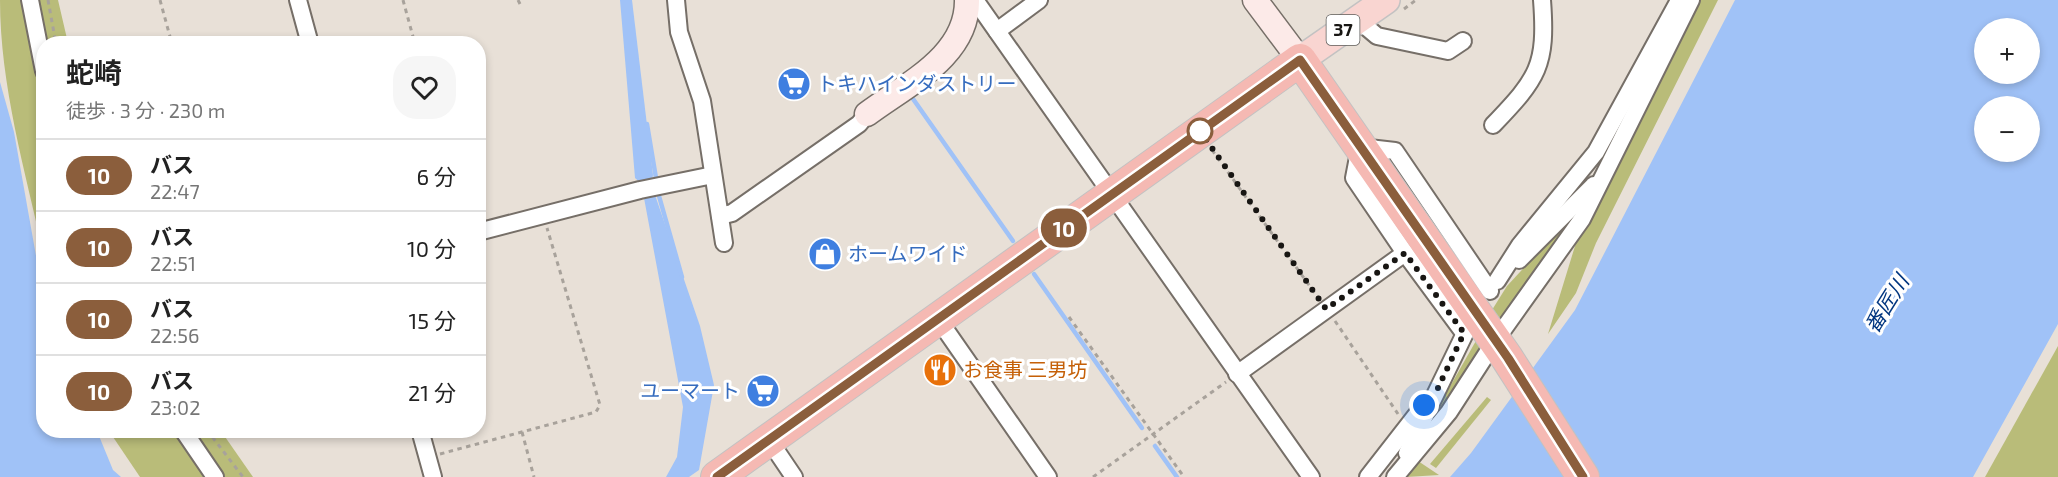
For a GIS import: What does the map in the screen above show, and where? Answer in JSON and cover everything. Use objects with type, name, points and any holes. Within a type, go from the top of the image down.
[{"type":"highway","points":[[717,477],[1300,60],[1360,147],[1484,340],[1583,477]]},
{"type":"main road","name":"37","points":[[1300,60],[1386,0]]},
{"type":"street","points":[[30,0],[37,36]]},
{"type":"street","points":[[298,0],[308,36]]},
{"type":"street","points":[[676,0],[680,32],[702,101],[724,243]]},
{"type":"street","points":[[720,216],[741,206],[859,124],[867,114],[954,47],[964,24],[967,0]]},
{"type":"street","points":[[975,0],[1311,477]]},
{"type":"street","points":[[997,31],[1039,0]]},
{"type":"street","points":[[1255,0],[1300,60]]},
{"type":"street","points":[[1493,125],[1529,85],[1540,63],[1545,39],[1542,0]]},
{"type":"street","points":[[1490,291],[1520,245],[1596,152],[1679,0]]},
{"type":"street","points":[[1368,477],[1438,388],[1484,340],[1582,219],[1691,0]]},
{"type":"street","points":[[1358,20],[1377,36],[1387,39],[1448,51],[1463,41]]},
{"type":"street","points":[[1484,340],[1405,253],[1354,178],[1360,147],[1395,151],[1490,291]]},
{"type":"street","points":[[1490,291],[1605,174]]},
{"type":"street","points":[[486,230],[640,190],[713,175]]},
{"type":"street","points":[[1238,374],[1405,253]]},
{"type":"street","points":[[938,319],[1048,477]]},
{"type":"street","points":[[1396,477],[1449,412],[1484,340]]},
{"type":"street","points":[[1396,477],[1438,388]]},
{"type":"street","points":[[188,438],[215,477]]},
{"type":"street","points":[[422,438],[433,477]]},
{"type":"street","points":[[769,440],[794,477]]},
{"type":"path","points":[[48,0],[55,36]]},
{"type":"path","points":[[160,0],[170,36]]},
{"type":"path","points":[[403,0],[413,36]]},
{"type":"path","points":[[1208,145],[1398,414]]},
{"type":"path","points":[[428,457],[596,412],[600,405],[543,215]]},
{"type":"path","points":[[1069,317],[1184,477]]},
{"type":"path","points":[[1093,477],[1238,374]]},
{"type":"path","points":[[522,432],[534,477]]},
{"type":"path","points":[[213,438],[243,477]]},
{"type":"green space","points":[[0,0],[58,0],[66,36],[36,36],[36,222],[9,95],[1,32]]},
{"type":"green space","points":[[1692,0],[1718,0],[1596,243],[1576,293],[1548,334],[1579,233]]},
{"type":"green space","points":[[1583,204],[1508,316],[1497,318],[1492,310],[1507,286]]},
{"type":"green space","points":[[1477,339],[1484,348],[1419,441]]},
{"type":"green space","points":[[2058,346],[2058,477],[1985,477]]},
{"type":"green space","points":[[1487,397],[1491,400],[1436,468],[1430,464]]},
{"type":"green space","points":[[114,438],[226,438],[253,477],[140,477]]},
{"type":"green space","points":[[1418,461],[1439,475],[1406,477]]},
{"type":"water","points":[[620,0],[632,0],[653,175],[652,181],[642,184],[635,178]]},
{"type":"water","name":"番匠川","points":[[1735,0],[2058,0],[2058,324],[1973,477],[1450,477],[1471,453],[1575,310]]},
{"type":"water","points":[[0,82],[14,132],[36,256],[36,438],[100,438],[113,470],[121,477],[0,477]]},
{"type":"water","points":[[655,195],[700,326],[714,385],[699,470],[689,477],[666,477],[677,457],[683,407],[644,198]]},
{"type":"waterway","points":[[911,96],[1013,241]]},
{"type":"waterway","points":[[647,124],[659,196],[682,277]]},
{"type":"waterway","points":[[1034,274],[1142,428]]},
{"type":"waterway","points":[[1155,446],[1177,477]]},
{"type":"bus line","name":"10","points":[[717,477],[1300,60],[1508,358],[1583,477]]},
{"type":"place","name":"トキハインダストリー","points":[[794,84]]},
{"type":"place","name":"ホームワイド","points":[[825,254]]},
{"type":"place","name":"お食事 三男坊","points":[[940,370]]},
{"type":"place","name":"ユーマート","points":[[763,391]]},
{"type":"route","points":[[1200,131],[1326,309],[1405,253],[1464,333],[1438,388],[1424,405]]}]
